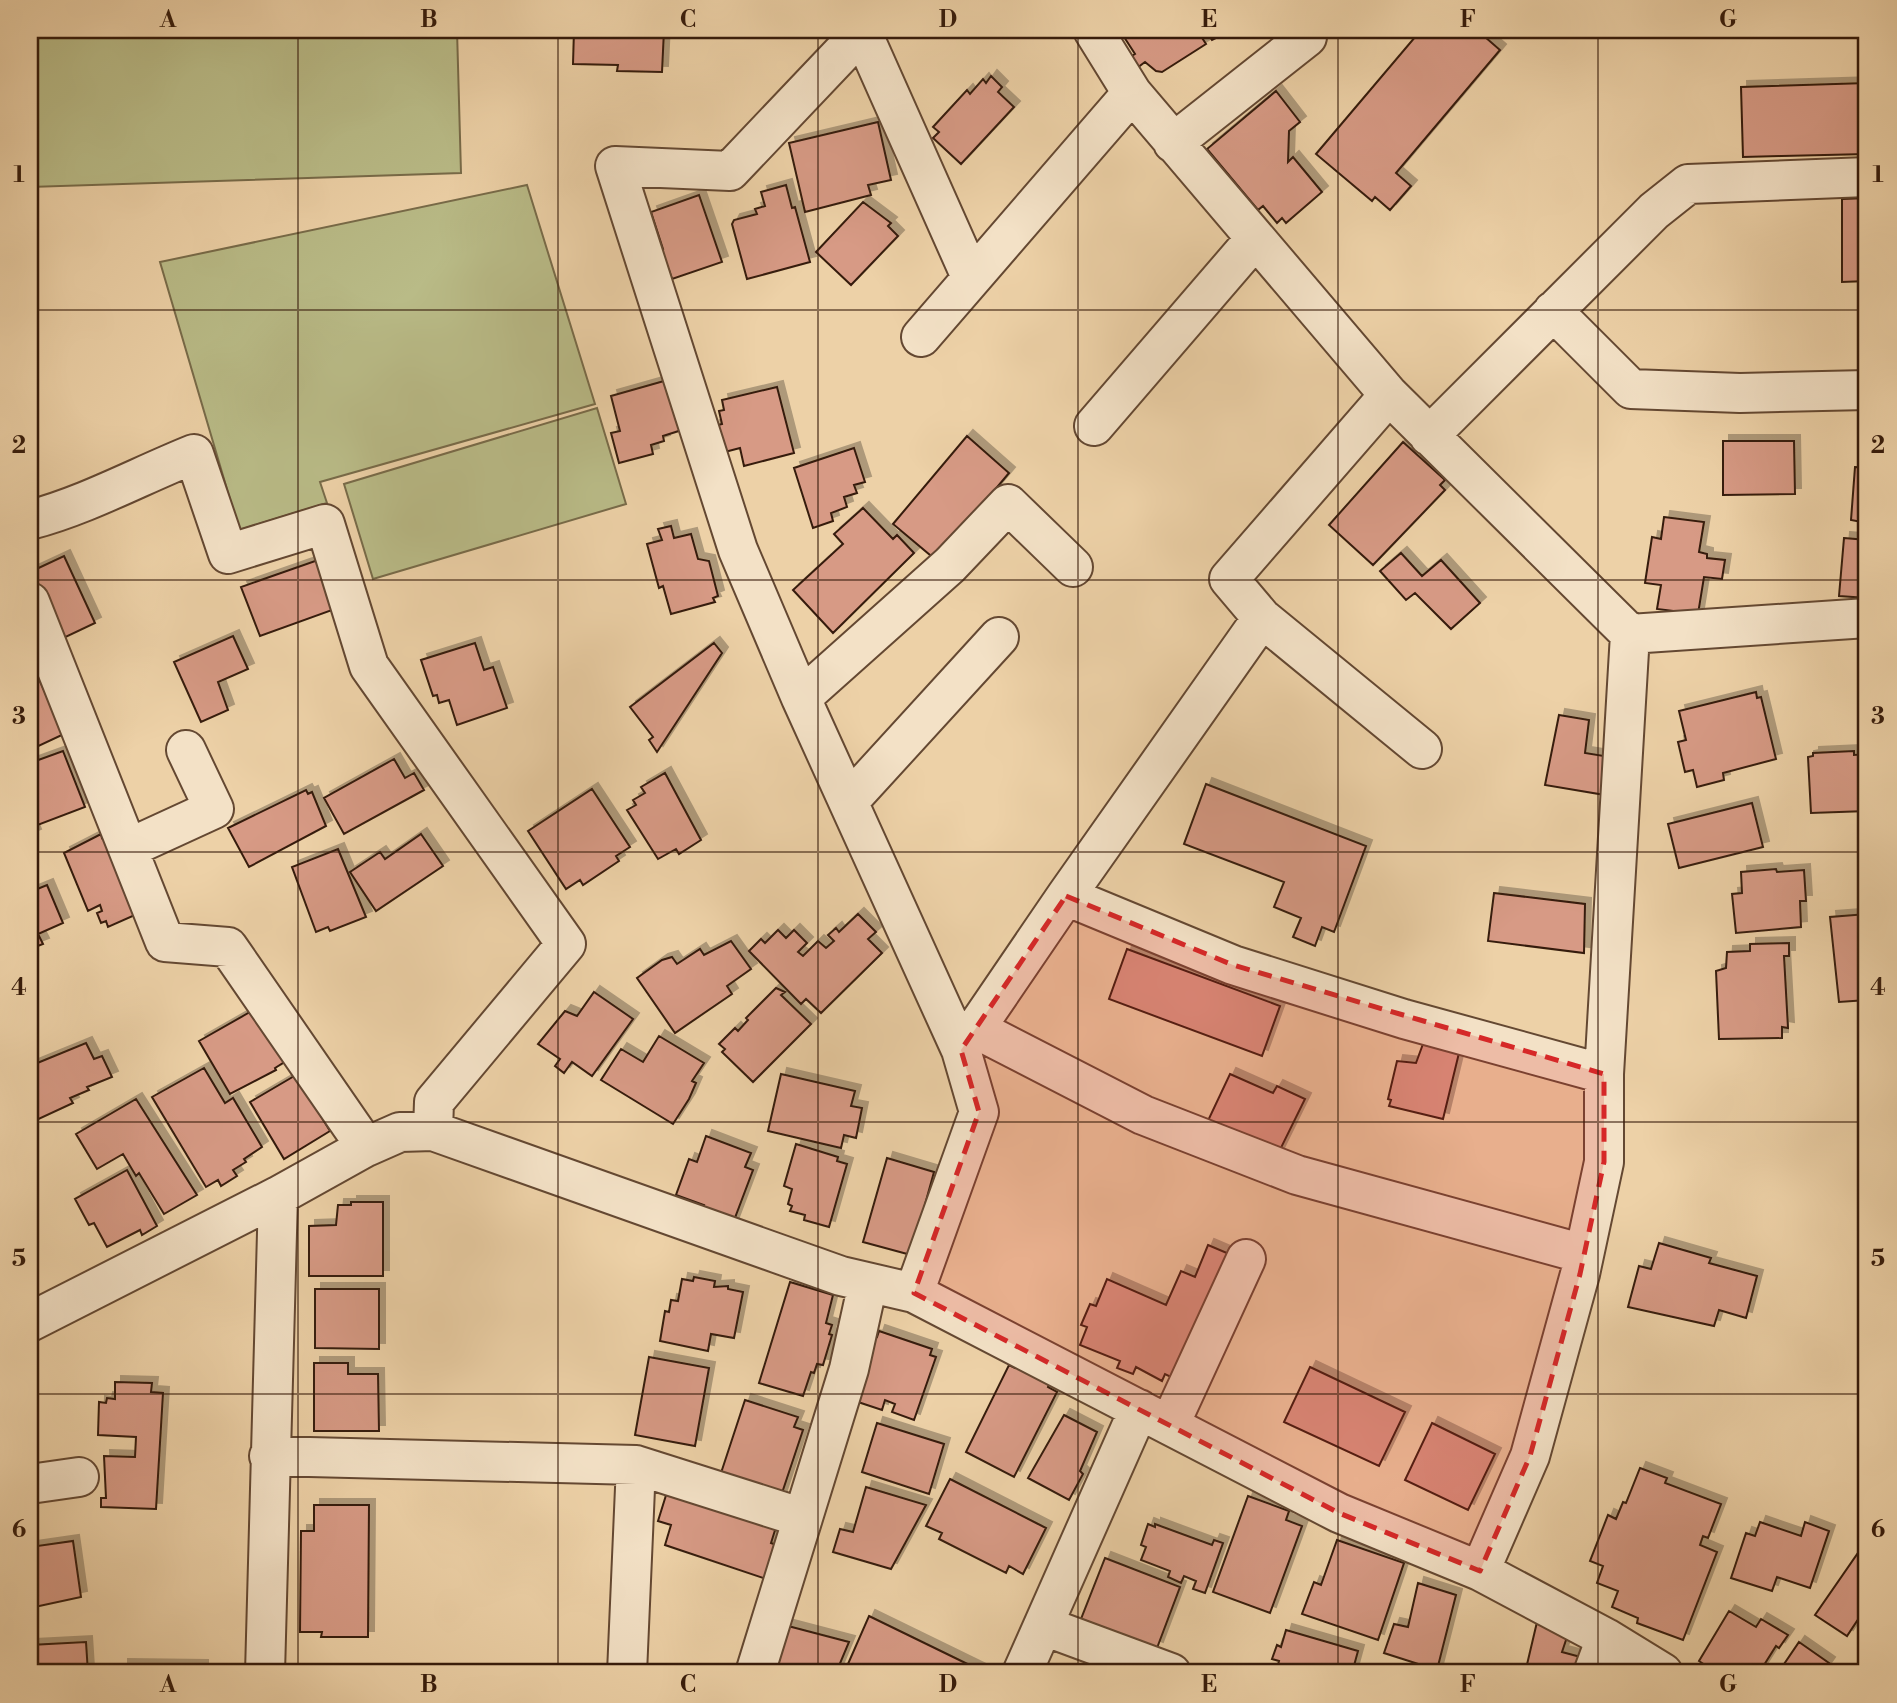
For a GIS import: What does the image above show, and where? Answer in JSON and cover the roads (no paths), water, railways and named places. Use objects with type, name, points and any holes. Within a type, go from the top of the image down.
[{"type":"street","points":[[1093,30],[1132,93],[1389,395],[1630,634],[1867,618]]},
{"type":"street","points":[[1173,143],[1307,37],[1303,30]]},
{"type":"street","points":[[914,1293],[979,1112],[968,1039],[801,698],[738,550],[615,166],[730,171],[861,31],[971,277]]},
{"type":"street","points":[[921,337],[1132,93]]},
{"type":"street","points":[[1429,436],[1654,211],[1688,184],[1867,177]]},
{"type":"street","points":[[1094,426],[1255,239]]},
{"type":"street","points":[[1553,311],[1632,388],[1740,393],[1867,390]]},
{"type":"street","points":[[1389,395],[1228,579],[1262,618],[1422,749]]},
{"type":"street","points":[[30,520],[71,509],[137,476],[194,454],[228,554],[326,524],[369,666],[566,944],[434,1102],[433,1131]]},
{"type":"street","points":[[801,698],[950,565],[1008,504],[1073,568]]},
{"type":"street","points":[[30,602],[164,942],[228,947],[366,1147]]},
{"type":"street","points":[[968,1039],[1262,618]]},
{"type":"street","points":[[1480,1571],[1530,1456],[1584,1254],[1604,1162],[1604,1074],[1630,634]]},
{"type":"street","points":[[850,800],[999,637]]},
{"type":"street","points":[[129,848],[214,809],[186,750]]},
{"type":"street","points":[[1066,895],[1233,965],[1404,1019],[1604,1074]]},
{"type":"street","points":[[968,1039],[1143,1115],[1297,1175],[1584,1254]]},
{"type":"street","points":[[30,1322],[278,1196],[366,1147],[400,1132],[433,1131],[841,1276],[914,1293],[1339,1513],[1480,1571],[1599,1656],[1662,1673]]},
{"type":"street","points":[[265,1673],[278,1196]]},
{"type":"street","points":[[1021,1673],[1155,1417],[1246,1259]]},
{"type":"street","points":[[755,1673],[849,1369],[868,1283]]},
{"type":"street","points":[[269,1456],[636,1465],[803,1518]]},
{"type":"street","points":[[627,1673],[636,1465]]},
{"type":"street","points":[[30,1484],[79,1477]]},
{"type":"street","points":[[1044,1626],[1171,1673]]}]
